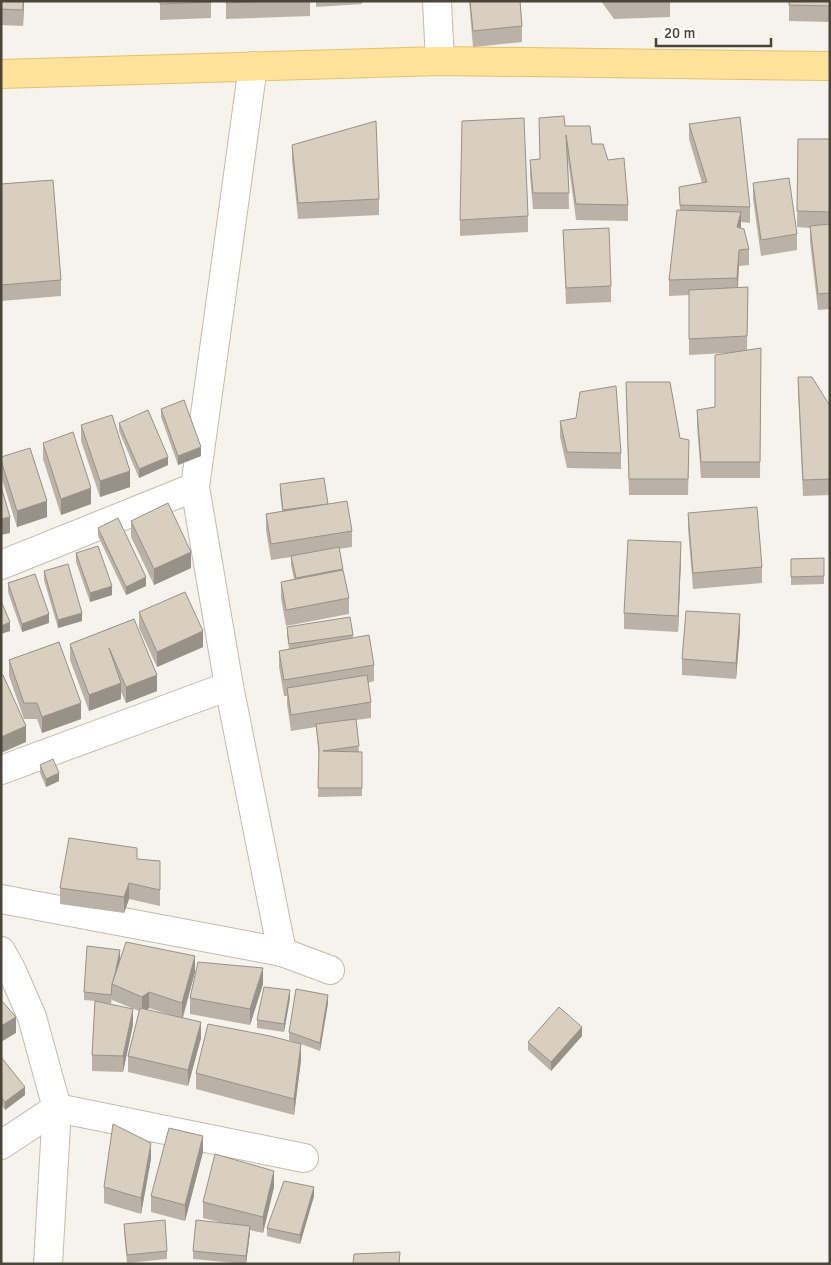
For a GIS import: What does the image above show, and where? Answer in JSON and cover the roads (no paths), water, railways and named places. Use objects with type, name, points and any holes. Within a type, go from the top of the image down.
[{"type":"main road","points":[[1,74],[440,61],[830,66]]},
{"type":"street","points":[[437,1],[440,61]]},
{"type":"street","points":[[253,66],[195,487],[229,686],[282,952]]},
{"type":"street","points":[[1,565],[195,487]]},
{"type":"street","points":[[1,770],[229,686]]},
{"type":"street","points":[[1,898],[282,952],[330,970]]},
{"type":"street","points":[[1,951],[32,1016],[57,1108],[48,1264]]},
{"type":"street","points":[[1,1145],[57,1108],[304,1158]]}]
